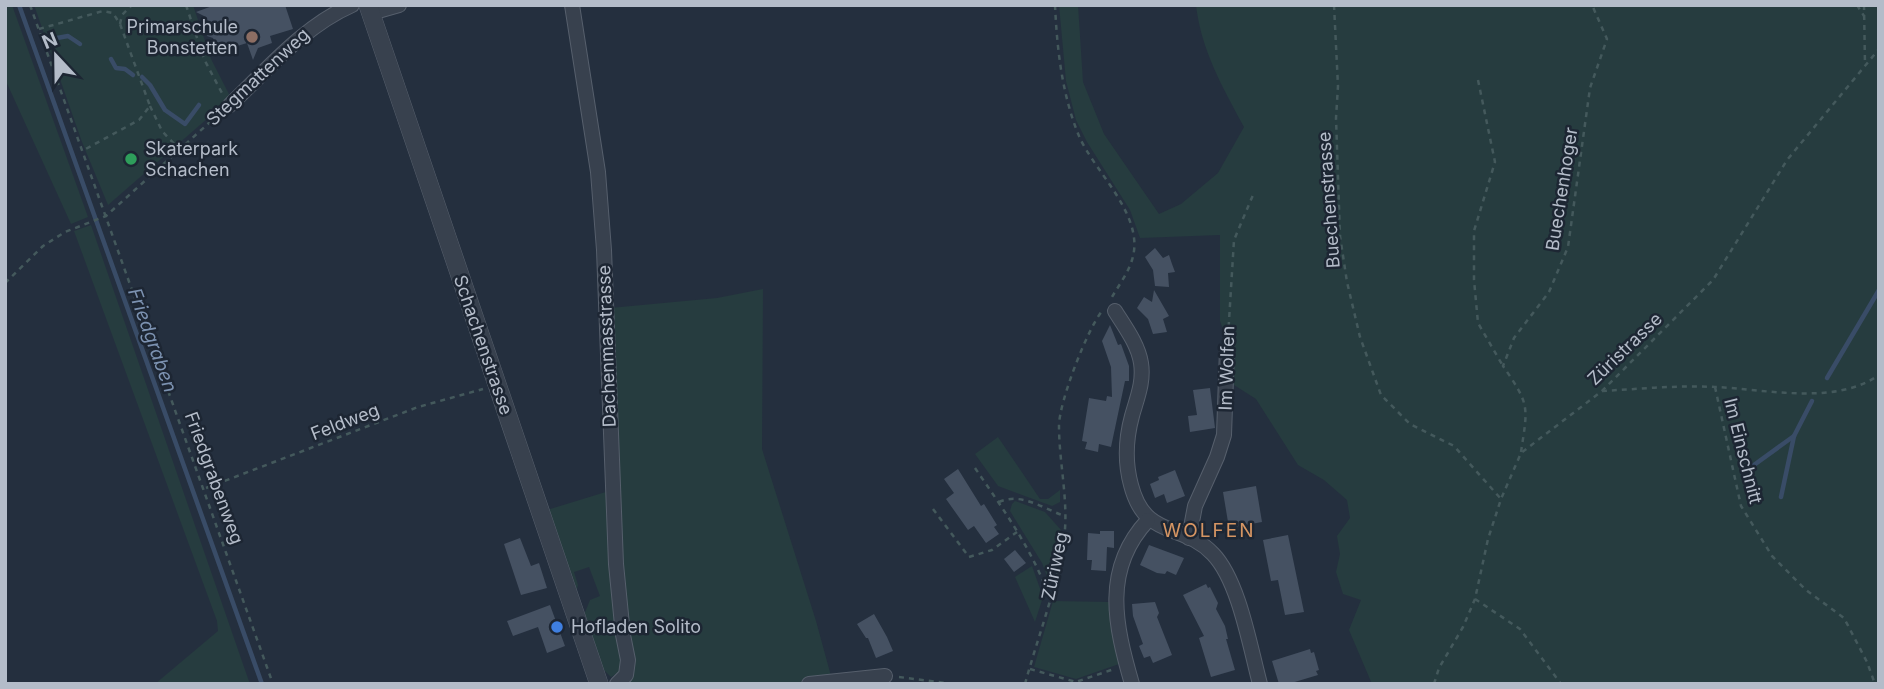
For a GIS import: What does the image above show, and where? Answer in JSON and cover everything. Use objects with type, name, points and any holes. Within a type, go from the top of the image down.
[{"type":"street","name":"Stegmattenweg","points":[[230,105],[314,26],[352,5]]},
{"type":"street","points":[[369,9],[399,5]]},
{"type":"street","name":"Dachenmasstrasse","points":[[572,5],[598,172],[604,250],[616,564],[628,660],[626,675],[617,684]]},
{"type":"street","name":"Schachenstrasse","points":[[369,9],[599,684]]},
{"type":"street","points":[[1110,307],[1134,344],[1141,364],[1140,390],[1126,450],[1130,484],[1136,501],[1149,520],[1166,530],[1189,538],[1212,553],[1229,576],[1260,684]]},
{"type":"street","name":"Im Wolfen","points":[[1189,538],[1195,506],[1224,435],[1227,350]]},
{"type":"street","points":[[1132,684],[1118,634],[1115,603],[1119,577],[1134,537],[1149,520]]},
{"type":"street","points":[[809,684],[885,676]]},
{"type":"path","name":"Friedgrabenweg","points":[[30,5],[273,684]]},
{"type":"path","points":[[120,24],[122,15],[132,5]]},
{"type":"path","points":[[186,5],[204,59],[230,105]]},
{"type":"path","points":[[1055,5],[1063,82],[1069,108],[1080,139],[1128,215],[1134,232],[1133,258],[1110,307],[1098,317],[1067,390],[1059,423],[1064,516]]},
{"type":"path","name":"Buechenstrasse","points":[[1334,5],[1340,236],[1360,337],[1381,395],[1410,424],[1454,446],[1501,499]]},
{"type":"path","name":"Buechenhoger","points":[[1503,366],[1514,338],[1549,292],[1568,247],[1590,88],[1607,39],[1592,5]]},
{"type":"path","points":[[1857,5],[1864,16]]},
{"type":"path","points":[[1864,5],[1865,66]]},
{"type":"path","points":[[38,29],[103,11],[114,13],[150,106],[162,131],[179,150]]},
{"type":"path","name":"Züristrasse","points":[[1434,684],[1439,668],[1463,627],[1475,599],[1488,539],[1501,499],[1521,453],[1602,391],[1713,280],[1787,160],[1879,49]]},
{"type":"path","points":[[1478,80],[1495,162],[1474,231],[1474,280],[1478,323],[1522,396],[1527,410],[1521,453]]},
{"type":"path","name":"Stegmattenweg","points":[[5,283],[43,246],[65,232],[106,216],[230,105]]},
{"type":"path","points":[[82,151],[139,120],[150,106]]},
{"type":"path","name":"Im Wolfen","points":[[1227,350],[1234,240],[1253,195]]},
{"type":"path","points":[[1602,391],[1715,387],[1777,393],[1831,391],[1867,383],[1879,375]]},
{"type":"path","name":"Feldweg","points":[[205,489],[425,405],[496,385]]},
{"type":"path","name":"Im Einschnitt","points":[[1715,387],[1741,506],[1772,556],[1806,590],[1844,618],[1867,662],[1875,684]]},
{"type":"path","points":[[975,468],[1041,572],[1049,596]]},
{"type":"path","name":"Züriweg","points":[[998,502],[1019,497],[1064,516],[1059,566],[1025,684]]},
{"type":"path","points":[[933,509],[969,557],[992,550],[1017,532]]},
{"type":"path","points":[[1475,599],[1520,629],[1561,684]]},
{"type":"path","points":[[1029,669],[1076,682],[1127,664]]},
{"type":"path","points":[[885,676],[954,684]]},
{"type":"green space","points":[[5,5],[12,5],[88,217],[71,224],[5,79]]},
{"type":"green space","points":[[34,5],[193,5],[211,59],[231,98],[108,205],[82,142]]},
{"type":"green space","points":[[1059,5],[1078,5],[1083,82],[1104,134],[1159,214],[1181,204],[1218,173],[1244,127],[1208,53],[1196,5],[1879,5],[1879,684],[1372,684],[1349,630],[1361,600],[1343,594],[1336,572],[1340,554],[1337,536],[1350,518],[1347,500],[1324,480],[1298,465],[1256,399],[1234,385],[1234,359],[1220,321],[1220,235],[1140,238],[1130,210],[1076,120],[1066,81]]},
{"type":"green space","points":[[91,225],[250,684],[155,684],[218,631],[217,621],[74,231]]},
{"type":"green space","points":[[763,289],[762,449],[831,676],[810,679],[800,684],[628,684],[633,671],[622,577],[610,308],[717,298]]},
{"type":"green space","points":[[998,437],[1040,499],[1048,499],[1060,490],[1060,502],[1052,506],[998,486],[975,454]]},
{"type":"green space","points":[[609,491],[623,660],[619,672],[611,677],[603,669],[584,615],[590,600],[600,596],[589,567],[574,572],[578,585],[576,592],[547,510]]},
{"type":"green space","points":[[1015,501],[1045,512],[1061,530],[1050,584],[1042,563],[1010,511]]},
{"type":"green space","points":[[1032,566],[1043,597],[1035,622],[1015,577]]},
{"type":"green space","points":[[1053,601],[1109,602],[1112,628],[1122,663],[1076,679],[1034,667]]},
{"type":"building","points":[[215,5],[285,5],[293,29],[270,36],[272,43],[258,48],[253,60],[247,43],[218,52],[213,38],[207,36],[211,30],[206,17],[196,12]]},
{"type":"building","points":[[1155,248],[1163,258],[1169,255],[1175,272],[1168,273],[1169,287],[1155,286],[1153,270],[1145,257]]},
{"type":"building","points":[[1154,290],[1169,316],[1163,319],[1167,332],[1153,334],[1148,319],[1137,308],[1144,297],[1152,302]]},
{"type":"building","points":[[1110,325],[1129,366],[1129,381],[1125,381],[1111,447],[1099,444],[1098,452],[1085,449],[1087,442],[1082,441],[1089,398],[1106,401],[1107,396],[1112,397],[1111,367],[1102,341]]},
{"type":"building","points":[[1210,388],[1215,428],[1190,432],[1188,416],[1197,415],[1193,390]]},
{"type":"building","points":[[958,469],[981,506],[984,504],[997,525],[994,527],[999,534],[986,543],[974,526],[968,530],[946,499],[954,493],[944,479]]},
{"type":"building","points":[[1175,470],[1185,496],[1167,503],[1164,494],[1155,498],[1150,484],[1159,480],[1158,477]]},
{"type":"building","points":[[1256,486],[1262,522],[1229,528],[1223,492]]},
{"type":"building","points":[[1100,531],[1114,531],[1114,548],[1107,547],[1106,571],[1091,570],[1092,560],[1087,560],[1088,533],[1100,534]]},
{"type":"building","points":[[1288,535],[1304,612],[1285,615],[1278,580],[1271,581],[1263,540]]},
{"type":"building","points":[[520,538],[531,566],[539,563],[547,588],[521,595],[504,544]]},
{"type":"building","points":[[1149,545],[1184,558],[1176,575],[1167,571],[1165,574],[1157,573],[1140,565]]},
{"type":"building","points":[[1015,550],[1026,563],[1014,572],[1004,559]]},
{"type":"building","points":[[1206,584],[1218,603],[1216,609],[1225,626],[1235,670],[1211,677],[1199,638],[1204,636],[1183,595]]},
{"type":"building","points":[[1155,602],[1159,613],[1157,617],[1172,655],[1153,663],[1150,656],[1144,658],[1139,646],[1143,644],[1133,616],[1132,604]]},
{"type":"building","points":[[550,605],[565,646],[547,653],[538,627],[513,636],[507,621]]},
{"type":"building","points":[[874,614],[893,651],[876,658],[868,638],[857,624]]},
{"type":"building","points":[[1310,649],[1311,653],[1314,652],[1318,675],[1279,684],[1272,661]]},
{"type":"waterway","name":"Friedgraben","points":[[19,5],[262,684]]},
{"type":"waterway","points":[[46,40],[68,36],[80,44]]},
{"type":"waterway","points":[[111,59],[116,68],[125,69],[133,75]]},
{"type":"waterway","points":[[142,77],[165,110],[185,124],[199,105]]},
{"type":"waterway","points":[[1827,378],[1879,290]]},
{"type":"waterway","points":[[1781,497],[1794,436],[1812,401]]},
{"type":"waterway","points":[[1747,470],[1794,436]]},
{"type":"place","name":"Primarschule Bonstetten","points":[[252,37]]},
{"type":"place","name":"Skaterpark Schachen","points":[[131,159]]},
{"type":"place","name":"Hofladen Solito","points":[[557,627]]},
{"type":"district","name":"WOLFEN","points":[[1209,530]]}]
